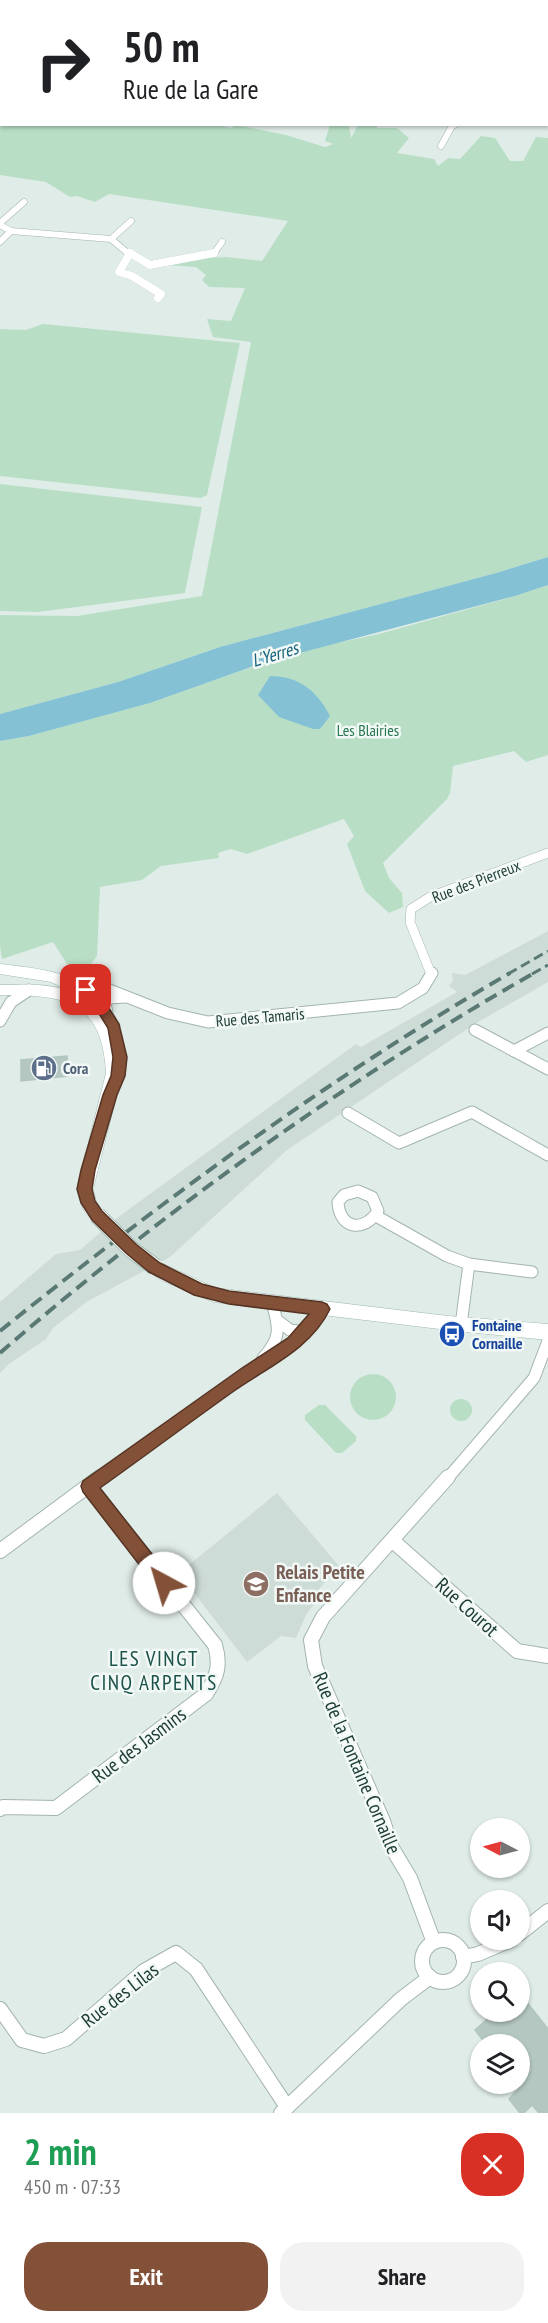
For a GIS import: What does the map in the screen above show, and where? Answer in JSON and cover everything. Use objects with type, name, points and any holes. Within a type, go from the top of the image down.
[{"type":"main road","points":[[0,969],[62,978],[72,982],[92,995],[107,1012],[119,1043],[120,1060],[118,1076],[110,1095],[88,1170],[85,1189],[88,1203],[97,1215],[132,1250],[155,1267],[169,1276],[214,1295],[322,1309],[548,1332]]},
{"type":"main road","points":[[0,990],[29,990],[63,994],[88,1007],[107,1031],[114,1057],[110,1095]]},
{"type":"street","points":[[441,146],[452,126]]},
{"type":"street","points":[[24,202],[0,224],[11,231],[111,239],[150,264]]},
{"type":"street","points":[[111,239],[131,221]]},
{"type":"street","points":[[0,242],[11,231]]},
{"type":"street","points":[[132,276],[150,264],[214,253],[222,242]]},
{"type":"street","points":[[130,253],[119,272],[132,276],[161,294],[158,298]]},
{"type":"street","name":"Rue des Pierreux","points":[[398,1003],[423,988],[432,973],[410,922],[411,909],[430,897],[548,853]]},
{"type":"street","name":"Rue des Tamaris","points":[[72,982],[102,986],[168,1014],[208,1022],[398,1003]]},
{"type":"street","points":[[0,1021],[11,1002],[29,990]]},
{"type":"street","points":[[107,1012],[105,1000],[127,997]]},
{"type":"street","points":[[475,1030],[548,1069]]},
{"type":"street","points":[[514,1051],[548,1033]]},
{"type":"street","points":[[348,1113],[399,1143],[472,1112],[548,1155]]},
{"type":"street","points":[[376,1216],[447,1256],[469,1264],[532,1272]]},
{"type":"street","points":[[461,1324],[469,1264]]},
{"type":"street","points":[[247,1373],[274,1347],[279,1337],[278,1321],[272,1302]]},
{"type":"street","points":[[0,1551],[247,1373],[279,1353],[305,1332],[322,1309]]},
{"type":"street","points":[[278,1321],[286,1329],[296,1333],[305,1332]]},
{"type":"street","name":"Rue de la Fontaine Cornaille","points":[[433,1940],[410,1878],[392,1848],[383,1821],[315,1666],[311,1640],[323,1617],[393,1541],[534,1378],[548,1341]]},
{"type":"street","name":"Rue des Jasmins","points":[[0,1809],[3,1807],[56,1808],[206,1694],[219,1676],[218,1654],[215,1645],[89,1486]]},
{"type":"street","name":"Rue Courot","points":[[393,1541],[517,1652],[548,1656]]},
{"type":"street","points":[[530,1925],[548,1911]]},
{"type":"street","points":[[445,1938],[451,1940],[463,1957],[462,1971],[454,1981],[442,1983],[430,1977],[426,1972],[423,1958],[428,1944],[433,1940],[445,1938]]},
{"type":"street","points":[[463,1957],[487,1950]]},
{"type":"street","name":"Rue des Lilas","points":[[0,2009],[22,2040],[44,2046],[66,2038],[144,1971],[176,1953],[196,1969],[284,2110]]},
{"type":"street","points":[[284,2110],[401,1999],[430,1977]]},
{"type":"shaded area","points":[[548,931],[548,982],[473,1025],[287,1150],[170,1257],[88,1301],[53,1328],[46,1339],[9,1364],[0,1373],[0,1302],[56,1254],[80,1250],[117,1218],[356,1044],[361,1047],[457,992],[449,986],[453,981],[452,973],[465,975]]},
{"type":"shaded area","name":"Relais Petite Enfance","points":[[277,1493],[339,1566],[314,1595],[318,1600],[307,1613],[296,1638],[281,1636],[247,1662],[179,1573]]},
{"type":"green space","points":[[0,126],[222,126],[231,128],[241,126],[286,135],[325,147],[333,144],[325,141],[330,126],[349,126],[351,138],[357,126],[377,126],[377,128],[397,128],[409,138],[397,153],[434,159],[438,166],[448,158],[460,159],[481,136],[495,138],[510,161],[523,161],[536,137],[548,138],[548,557],[220,647],[118,682],[0,714],[0,615],[77,616],[202,596],[251,342],[213,337],[207,319],[231,321],[245,288],[209,287],[202,280],[206,275],[196,267],[166,265],[193,259],[226,257],[262,261],[288,221],[109,194],[95,202],[77,196],[70,197],[46,182],[0,175]]},
{"type":"green space","points":[[43,324],[240,343],[207,495],[201,498],[0,476],[0,329],[26,330]]},
{"type":"green space","points":[[0,484],[202,507],[185,593],[38,612],[0,611]]},
{"type":"green space","name":"Les Blairies","points":[[548,585],[548,755],[526,762],[514,751],[453,766],[450,793],[447,799],[383,863],[389,878],[402,893],[403,907],[389,913],[365,891],[347,844],[354,836],[344,819],[247,854],[231,849],[218,853],[219,858],[161,866],[142,880],[100,887],[97,956],[88,968],[67,964],[53,942],[2,959],[0,946],[0,741],[29,736],[150,703],[313,648],[379,634]]},
{"type":"green space","points":[[373,1374],[389,1381],[396,1397],[389,1413],[373,1420],[357,1413],[350,1397],[357,1381]]},
{"type":"green space","points":[[461,1399],[469,1402],[472,1410],[469,1418],[461,1421],[453,1418],[450,1410],[453,1402]]},
{"type":"green space","points":[[319,1405],[325,1405],[356,1436],[356,1441],[342,1453],[336,1453],[305,1420],[305,1415]]},
{"type":"water","name":"L'Yerres","points":[[548,557],[548,585],[515,596],[262,663],[150,703],[29,736],[0,741],[0,714],[118,682],[220,647]]},
{"type":"water","points":[[270,676],[290,679],[313,692],[330,716],[320,729],[313,729],[279,717],[258,695]]},
{"type":"building","name":"Cora","points":[[67,1056],[68,1076],[21,1081],[21,1060]]},
{"type":"building","points":[[530,2006],[548,2029],[548,2113],[539,2113],[532,2105],[524,2113],[520,2113],[509,2099],[514,2094],[530,2094],[530,2034],[478,2034],[475,2030],[484,2022],[530,2022]]},
{"type":"railway","points":[[508,974],[548,951]]},
{"type":"railway","points":[[532,974],[548,965]]},
{"type":"railway","points":[[0,1331],[248,1142],[377,1055],[510,973]]},
{"type":"railway","points":[[0,1353],[126,1249],[258,1150],[394,1058],[534,973]]},
{"type":"place","name":"Cora","points":[[44,1068]]},
{"type":"place","name":"Fontaine Cornaille","points":[[452,1334]]},
{"type":"place","name":"Relais Petite Enfance","points":[[256,1584]]},
{"type":"district","name":"LES VINGT CINQ ARPENTS","points":[[154,1670]]},
{"type":"route","points":[[86,990],[107,1012],[119,1043],[120,1057],[118,1076],[110,1095],[88,1170],[85,1189],[88,1203],[132,1250],[169,1276],[199,1290],[214,1295],[322,1309],[305,1332],[293,1343],[247,1373],[89,1486],[164,1583]]}]
